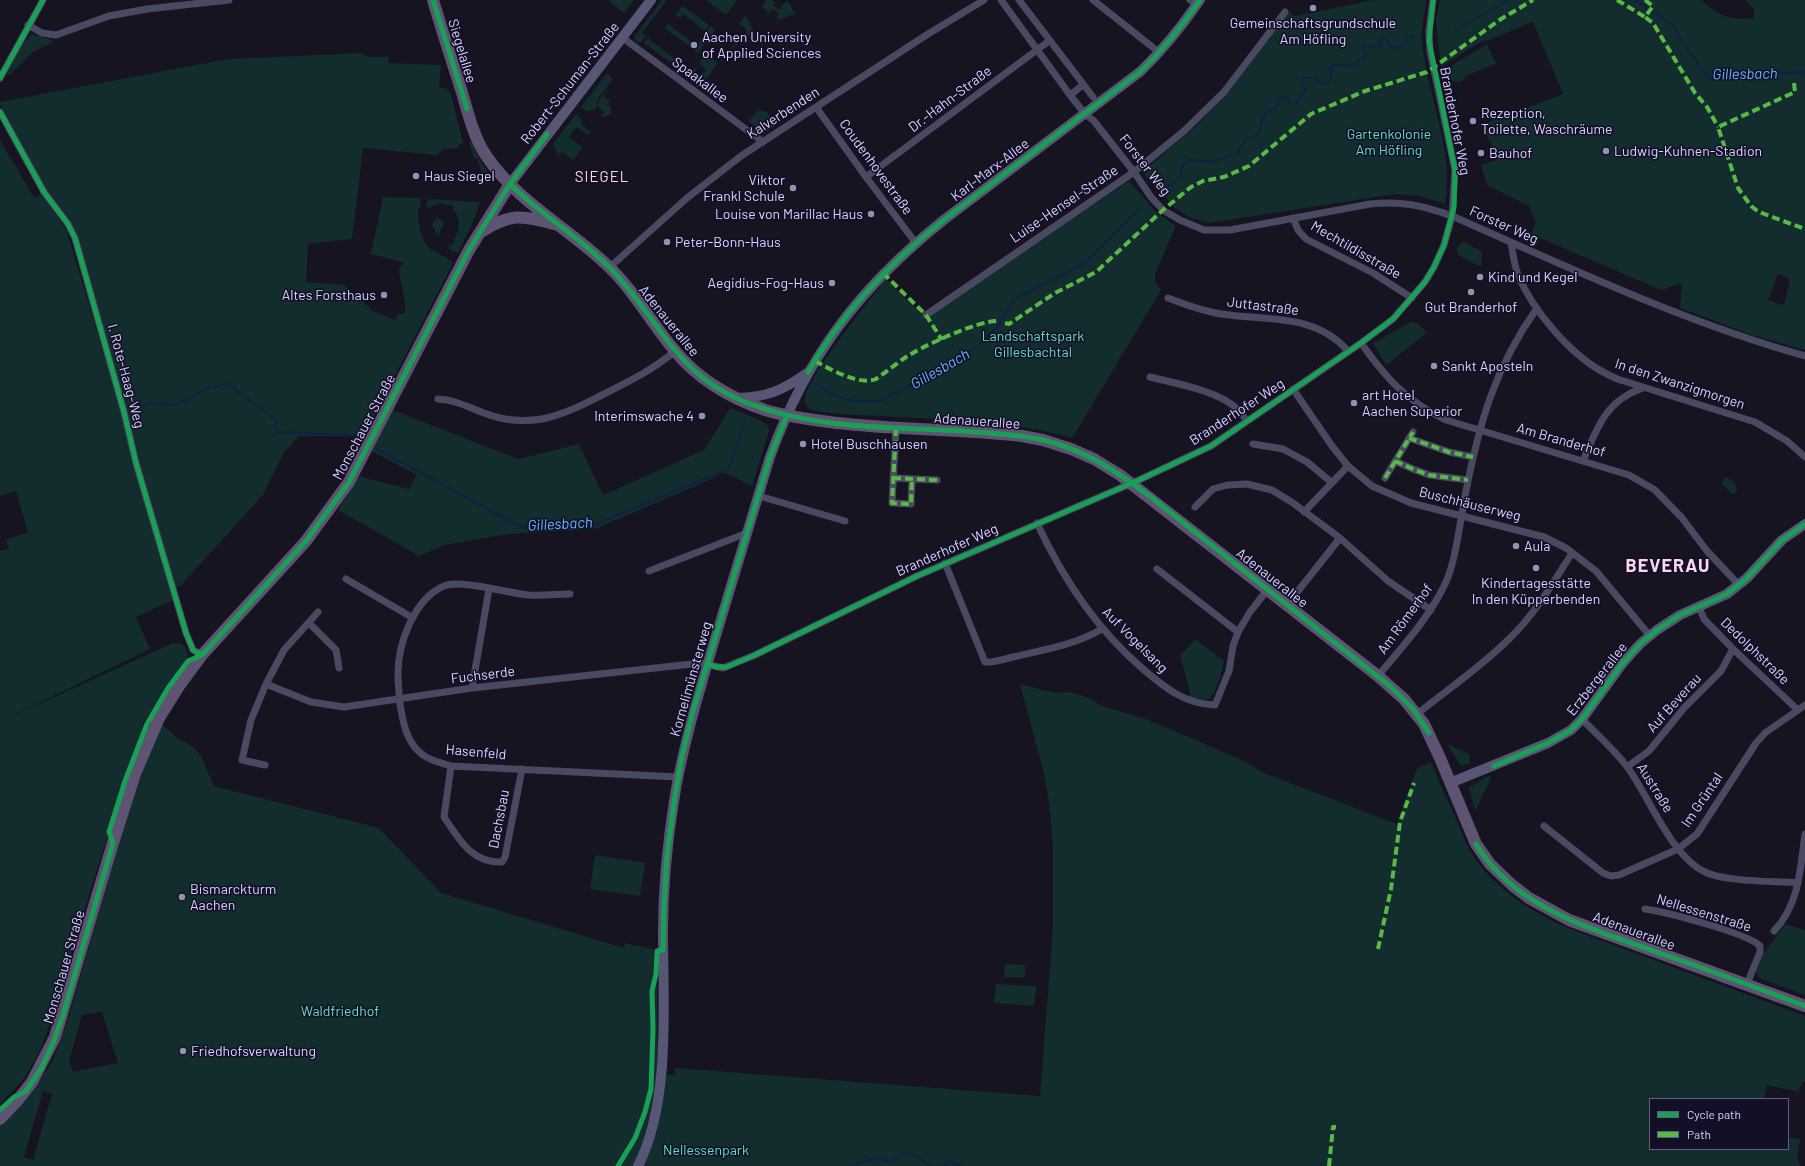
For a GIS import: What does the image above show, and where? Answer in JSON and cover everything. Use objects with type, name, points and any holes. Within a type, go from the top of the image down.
[{"type":"main road","name":"Siegelallee","points":[[433,0],[475,132],[487,157],[510,184]]},
{"type":"main road","name":"Adenauerallee","points":[[510,184],[524,198],[610,267],[675,351],[703,378],[737,398],[765,410],[828,422],[896,428],[1005,434],[1042,440],[1071,449],[1094,459],[1132,483],[1400,694],[1417,714],[1429,733],[1466,822],[1481,852],[1490,864],[1512,885],[1529,898],[1569,920],[1805,1006]]},
{"type":"main road","name":"Monschauer Straße","points":[[0,1119],[18,1101],[32,1082],[53,1043],[135,774],[159,718],[179,686],[202,655],[306,541],[349,482],[479,233],[510,184]]},
{"type":"main road","points":[[479,233],[501,220],[518,216],[536,218],[559,225]]},
{"type":"street","points":[[0,78],[6,70],[28,25],[43,0]]},
{"type":"street","points":[[28,25],[42,33],[56,35],[109,16],[147,9],[229,0]]},
{"type":"street","name":"Robert-Schuman-Straße","points":[[510,184],[651,0]]},
{"type":"street","name":"Kalverbenden","points":[[610,267],[687,198],[725,168],[928,34],[984,0]]},
{"type":"street","name":"Forster Weg","points":[[1000,0],[1085,114],[1094,121],[1134,172],[1151,197],[1163,210],[1180,220],[1204,230],[1230,230],[1370,204],[1388,202],[1424,206],[1452,216],[1676,313],[1754,341],[1805,356]]},
{"type":"street","points":[[1019,0],[1093,98]]},
{"type":"street","points":[[1093,0],[1160,53]]},
{"type":"street","name":"Branderhofer Weg","points":[[707,664],[717,667],[727,667],[760,653],[945,564],[1132,483],[1211,446],[1361,343],[1393,319],[1425,282],[1434,268],[1444,245],[1452,216],[1455,170],[1429,41],[1433,0]]},
{"type":"street","name":"Karl-Marx-Allee","points":[[787,415],[808,372],[836,329],[882,273],[915,242],[1141,71],[1178,33],[1196,2]]},
{"type":"street","name":"Luise-Hensel-Straße","points":[[926,315],[1134,172],[1184,131],[1224,92],[1285,12]]},
{"type":"street","name":"Spaakallee","points":[[623,38],[763,142]]},
{"type":"street","name":"Dr.-Hahn-Straße","points":[[866,178],[1049,41]]},
{"type":"street","points":[[1070,94],[1083,85]]},
{"type":"street","name":"Coudenhovestraße","points":[[816,107],[866,178],[915,242]]},
{"type":"street","name":"I. Rote-Haag-Weg","points":[[0,112],[44,192],[68,224],[75,238],[124,412],[136,463],[186,633],[193,650],[202,655]]},
{"type":"street","name":"Mechtildisstraße","points":[[1293,218],[1298,230],[1306,239],[1373,273],[1412,298]]},
{"type":"street","name":"In den Zwanzigmorgen","points":[[1512,242],[1513,258],[1518,274],[1526,291],[1537,308],[1562,338],[1590,363],[1607,374],[1643,388],[1696,402],[1756,422],[1787,441],[1805,457]]},
{"type":"street","name":"Juttastraße","points":[[1168,298],[1193,308],[1222,314],[1291,321],[1310,326],[1338,340],[1348,351]]},
{"type":"street","name":"Am Römerhof","points":[[1378,676],[1431,610],[1446,582],[1479,430],[1487,404],[1508,355],[1521,330],[1537,308]]},
{"type":"street","name":"Am Branderhof","points":[[1361,343],[1379,369],[1411,400],[1426,410],[1446,420],[1630,475],[1655,490],[1682,518],[1707,551],[1740,585]]},
{"type":"street","points":[[438,399],[448,399],[482,414],[504,419],[527,421],[542,419],[574,408],[644,374],[675,351]]},
{"type":"street","points":[[737,398],[752,398],[775,393],[790,385],[808,372]]},
{"type":"street","points":[[1150,377],[1197,389],[1226,401],[1237,408],[1247,421]]},
{"type":"street","points":[[1583,461],[1598,425],[1611,407],[1629,393],[1643,388]]},
{"type":"street","name":"Buschhäuserweg","points":[[1293,389],[1332,446],[1348,466],[1372,486],[1411,503],[1544,537],[1587,563],[1605,580],[1650,636]]},
{"type":"street","name":"Kornelimünsterweg","points":[[638,1166],[646,1151],[653,1127],[662,1066],[665,884],[669,837],[678,778],[690,722],[707,664],[770,457],[787,415]]},
{"type":"street","points":[[896,428],[892,503],[912,504],[912,479]]},
{"type":"street","points":[[1385,478],[1411,435],[1442,450],[1473,457]]},
{"type":"street","points":[[1253,444],[1282,449],[1307,462],[1331,482]]},
{"type":"street","points":[[1395,461],[1429,475],[1468,480]]},
{"type":"street","points":[[1304,512],[1331,482],[1348,466]]},
{"type":"street","points":[[894,478],[937,480]]},
{"type":"street","points":[[1195,507],[1213,489],[1227,485],[1247,484],[1272,490],[1340,538],[1388,581],[1431,610]]},
{"type":"street","points":[[759,496],[845,521]]},
{"type":"street","name":"Auf Vogelsang","points":[[1037,523],[1063,575],[1102,629],[1134,661],[1175,694],[1194,703],[1215,705],[1229,671],[1233,646],[1238,632]]},
{"type":"street","name":"Erzbergerallee","points":[[1450,783],[1548,743],[1571,730],[1582,719],[1631,653],[1650,636],[1680,615],[1727,594],[1740,585],[1782,540],[1805,524]]},
{"type":"street","points":[[649,571],[747,533]]},
{"type":"street","name":"Adenauerallee","points":[[1287,605],[1340,538]]},
{"type":"street","points":[[1417,714],[1474,672],[1511,638],[1540,603],[1572,553]]},
{"type":"street","points":[[945,564],[985,662],[1031,653],[1077,641],[1089,637],[1102,629]]},
{"type":"street","points":[[1157,569],[1238,632],[1250,612],[1268,589]]},
{"type":"street","points":[[346,579],[413,618]]},
{"type":"street","name":"Hasenfeld","points":[[570,594],[529,595],[458,584],[446,586],[433,592],[422,604],[413,618],[400,656],[398,674],[403,726],[411,741],[422,755],[434,761],[451,766],[678,778]]},
{"type":"street","points":[[472,688],[489,589]]},
{"type":"street","name":"Dedolphstraße","points":[[1699,607],[1704,619],[1733,649],[1798,710]]},
{"type":"street","points":[[265,765],[242,760],[251,720],[266,684],[284,650],[318,612]]},
{"type":"street","points":[[309,623],[336,650],[339,668]]},
{"type":"street","name":"Auf Beverau","points":[[1627,767],[1649,751],[1684,708],[1722,671],[1733,649]]},
{"type":"street","name":"Fuchserde","points":[[266,684],[311,702],[344,707],[472,688],[701,663],[707,664]]},
{"type":"street","name":"Im Grüntal","points":[[1544,826],[1592,865],[1603,873],[1611,876],[1619,875],[1678,848],[1697,834],[1756,743],[1765,733],[1805,705]]},
{"type":"street","name":"Austraße","points":[[1582,719],[1627,767],[1678,848],[1688,861],[1704,872],[1722,877],[1798,883]]},
{"type":"street","name":"Dachsbau","points":[[451,766],[444,817],[471,854],[495,862],[502,862],[505,857],[522,769]]},
{"type":"street","points":[[1774,931],[1789,909],[1796,894],[1805,834]]},
{"type":"street","name":"Nellessenstraße","points":[[1646,909],[1720,929],[1748,938],[1758,943],[1760,946],[1760,952],[1747,984]]},
{"type":"green space","points":[[608,0],[634,0],[624,13]]},
{"type":"green space","points":[[662,0],[667,0],[642,33],[646,36],[641,42],[637,43],[634,37]]},
{"type":"green space","points":[[706,0],[737,0],[726,15]]},
{"type":"green space","points":[[766,0],[771,0],[776,3],[774,6],[779,10],[786,1],[790,4],[795,14],[779,20],[776,18],[779,14],[773,9],[769,13],[762,7]]},
{"type":"green space","name":"Gartenkolonie Am Höfling","points":[[1374,0],[1426,0],[1422,39],[1446,162],[1447,183],[1445,204],[1419,196],[1395,194],[1209,223],[1189,217],[1176,209],[1145,175],[1147,168],[1198,124],[1231,89],[1288,11],[1295,16]]},
{"type":"green space","points":[[1440,0],[1701,0],[1720,14],[1731,18],[1745,19],[1754,18],[1754,9],[1745,0],[1805,0],[1805,350],[1752,335],[1680,308],[1682,283],[1661,290],[1531,234],[1536,223],[1529,206],[1487,185],[1481,165],[1497,160],[1483,124],[1563,94],[1533,22],[1489,40],[1482,41],[1441,67],[1436,20]],"holes":[[[1778,274],[1790,279],[1784,305],[1768,300]]]},
{"type":"green space","points":[[680,4],[709,25],[705,31],[683,14],[680,18],[675,15],[682,6]]},
{"type":"green space","points":[[745,16],[754,32],[726,54],[747,32],[746,29],[739,23]]},
{"type":"green space","points":[[668,24],[696,45],[710,26],[715,30],[698,53],[663,27],[665,28]]},
{"type":"green space","points":[[32,34],[50,39],[53,42],[33,52],[9,75],[7,74],[23,43]]},
{"type":"green space","points":[[651,38],[650,40],[692,72],[697,66],[698,67],[691,77],[644,43],[647,39]]},
{"type":"green space","points":[[1487,44],[1496,64],[1467,75],[1462,82],[1447,80],[1446,69]]},
{"type":"green space","points":[[361,53],[370,57],[389,57],[388,63],[441,65],[439,87],[447,89],[451,95],[463,143],[458,145],[458,149],[444,148],[437,155],[363,148],[352,239],[308,244],[306,282],[344,285],[373,311],[395,320],[397,315],[405,313],[405,301],[399,267],[405,263],[371,254],[383,197],[419,198],[421,202],[420,208],[418,208],[419,220],[423,238],[429,247],[453,263],[362,440],[353,436],[299,436],[283,454],[263,495],[181,585],[176,588],[141,475],[75,232],[46,190],[0,105],[0,102],[228,59]]},
{"type":"green space","points":[[709,56],[718,63],[701,85],[697,82],[706,69],[699,64],[703,57],[707,59]]},
{"type":"green space","points":[[607,73],[613,79],[597,100],[597,107],[594,110],[586,111],[581,107]]},
{"type":"green space","points":[[613,82],[604,96],[610,101],[607,104],[611,107],[611,114],[601,117],[604,112],[598,107],[598,101]]},
{"type":"green space","points":[[759,110],[767,112],[776,125],[764,134],[748,121]]},
{"type":"green space","points":[[576,114],[581,118],[582,125],[591,132],[588,135],[577,127],[569,137],[583,147],[573,160],[562,152],[558,156],[553,144]]},
{"type":"green space","points":[[0,140],[34,198],[42,194],[67,232],[122,413],[137,476],[173,600],[136,617],[150,649],[10,717],[173,643],[179,643],[185,646],[188,656],[144,722],[97,869],[51,1021],[39,1053],[23,1080],[0,1104],[0,551],[9,549],[6,539],[28,533],[16,491],[0,496]]},
{"type":"green space","points":[[471,141],[480,160],[492,178],[485,181],[477,158],[474,158],[469,142]]},
{"type":"green space","name":"Landschaftspark Gillesbachtal","points":[[1129,181],[1156,212],[1175,225],[1155,274],[1155,282],[1161,290],[1072,438],[1048,432],[1001,424],[848,415],[814,411],[806,405],[806,393],[813,378],[838,341],[886,279],[925,318]]},
{"type":"green space","points":[[428,199],[480,202],[472,224],[458,253],[450,250],[448,243],[452,245],[459,222],[453,209],[454,207],[449,204],[448,206],[441,203],[428,208],[426,205]]},
{"type":"green space","points":[[436,219],[441,219],[444,223],[438,236],[432,224]]},
{"type":"green space","points":[[1464,242],[1481,251],[1481,267],[1458,255],[1458,248],[1460,244]]},
{"type":"green space","points":[[1411,322],[1417,323],[1427,333],[1386,365],[1373,343]]},
{"type":"green space","points":[[730,408],[760,420],[768,426],[769,431],[752,486],[724,472],[709,480],[595,529],[508,534],[445,545],[419,556],[338,510],[358,476],[409,489],[417,475],[371,451],[393,410],[518,459],[579,444],[603,495],[704,450]]},
{"type":"green space","points":[[1727,477],[1735,483],[1737,491],[1733,495],[1721,483]]},
{"type":"green space","points":[[1195,639],[1224,661],[1216,689],[1210,699],[1206,701],[1190,698],[1189,688],[1180,656]]},
{"type":"green space","name":"Nellessenpark","points":[[1020,684],[1055,693],[1070,692],[1089,698],[1102,706],[1149,720],[1244,761],[1264,773],[1397,824],[1417,768],[1431,762],[1469,849],[1478,863],[1500,887],[1513,897],[1541,915],[1570,929],[1805,1016],[1805,1081],[1802,1083],[1798,1092],[1767,1085],[1764,1098],[1649,1098],[1649,1150],[1789,1150],[1789,1138],[1800,1139],[1797,1157],[1801,1166],[643,1166],[657,1131],[665,1075],[675,1075],[675,1068],[1040,1096],[1053,927],[1053,845],[1049,802],[1044,774]]},
{"type":"green space","name":"Waldfriedhof","points":[[161,723],[175,736],[193,747],[201,756],[214,786],[379,828],[441,893],[624,948],[625,943],[653,949],[657,982],[658,1075],[650,1125],[634,1166],[0,1166],[0,1125],[34,1089],[53,1060],[68,1019],[131,802]],"holes":[[[102,1012],[118,1063],[73,1072],[69,1061],[82,1015]],[[43,1091],[52,1094],[33,1160],[24,1157]]]},
{"type":"green space","points":[[1447,744],[1469,754],[1470,764],[1461,766]]},
{"type":"green space","points":[[1489,776],[1491,778],[1475,811],[1469,787]]},
{"type":"green space","points":[[595,855],[645,863],[640,896],[590,889]]},
{"type":"green space","points":[[1785,924],[1805,930],[1805,995],[1759,978],[1756,972],[1762,956]]},
{"type":"green space","points":[[1005,964],[1025,965],[1025,978],[1004,977]]},
{"type":"green space","points":[[996,984],[1036,986],[1034,1006],[994,1003]]},
{"type":"waterway","name":"Gillesbach","points":[[1455,30],[1509,0]]},
{"type":"waterway","name":"Gillesbach","points":[[1635,0],[1645,6]]},
{"type":"waterway","name":"Gillesbach","points":[[1646,7],[1673,25],[1679,37],[1708,78],[1805,72]]},
{"type":"waterway","name":"Gillesbach","points":[[1164,188],[1180,179],[1183,165],[1190,160],[1212,162],[1228,156],[1238,155],[1239,150],[1247,139],[1256,136],[1265,113],[1276,107],[1280,98],[1285,97],[1290,103],[1296,103],[1305,91],[1301,84],[1304,77],[1316,78],[1324,85],[1329,82],[1331,74],[1330,67],[1332,65],[1352,66],[1357,64],[1358,59],[1366,57],[1363,47],[1367,45],[1374,47],[1380,46],[1381,39],[1385,38],[1391,47],[1400,47],[1406,42],[1404,38],[1406,36],[1414,37]]},
{"type":"waterway","name":"Gillesbach","points":[[811,382],[839,397],[855,401],[880,401],[934,374],[979,345],[998,326],[1014,300],[1086,262],[1140,208]]},
{"type":"waterway","name":"Gillesbach","points":[[216,387],[228,384],[276,420],[277,432],[353,435],[363,439]]},
{"type":"waterway","name":"Gillesbach","points":[[125,408],[138,403],[143,406],[151,403],[176,405],[202,390],[211,387]]},
{"type":"waterway","name":"Gillesbach","points":[[377,449],[523,528],[596,524],[729,469],[744,424]]},
{"type":"waterway","points":[[855,1166],[858,1163],[878,1158],[890,1162],[904,1153],[921,1158],[931,1166]]},
{"type":"waterway","points":[[943,1166],[950,1162],[962,1166]]},
{"type":"marked path","points":[[1005,323],[1009,324],[1055,293],[1096,272],[1163,210],[1191,187],[1203,181],[1224,177],[1249,166],[1311,114],[1365,91],[1427,72],[1501,19],[1533,0]]},
{"type":"marked path","points":[[1617,0],[1645,17]]},
{"type":"marked path","points":[[1645,0],[1653,6],[1645,17],[1653,23],[1695,93],[1707,107],[1718,127]]},
{"type":"marked path","points":[[1794,83],[1795,92],[1718,127],[1738,188],[1751,206],[1759,212],[1805,229]]},
{"type":"marked path","points":[[883,273],[926,315],[942,340]]},
{"type":"marked path","points":[[815,361],[845,376],[869,381],[876,379],[906,357],[925,347],[965,329],[998,321]]},
{"type":"marked path","points":[[896,428],[892,503],[911,504],[912,479]]},
{"type":"marked path","points":[[1385,478],[1413,432]]},
{"type":"marked path","points":[[1409,438],[1449,452],[1473,457]]},
{"type":"marked path","points":[[1395,461],[1429,475],[1468,480]]},
{"type":"marked path","points":[[893,478],[937,480]]},
{"type":"marked path","points":[[1378,949],[1391,889],[1400,822],[1414,783]]},
{"type":"marked path","points":[[1329,1166],[1333,1127],[1336,1127]]},
{"type":"cycle path","points":[[0,78],[43,0]]},
{"type":"cycle path","points":[[433,0],[467,109]]},
{"type":"cycle path","points":[[808,372],[852,308],[887,270],[945,219],[1141,71],[1172,37],[1200,0]]},
{"type":"cycle path","points":[[707,664],[717,667],[727,667],[755,655],[917,576],[1139,480],[1211,446],[1361,343],[1393,319],[1425,282],[1434,267],[1444,245],[1454,207],[1455,170],[1429,41],[1433,0]]},
{"type":"cycle path","points":[[0,112],[44,192],[68,224],[75,238],[124,412],[136,463],[186,633],[193,650],[202,655]]},
{"type":"cycle path","points":[[202,655],[306,541],[349,482],[469,250],[510,184],[547,134]]},
{"type":"cycle path","points":[[510,184],[608,266],[639,302],[681,357],[697,373],[716,387],[738,399],[764,409],[819,421],[848,425],[1023,436],[1073,449],[1114,471],[1152,498],[1391,687],[1413,709],[1429,733]]},
{"type":"cycle path","points":[[618,1166],[635,1138],[645,1112],[651,1089],[653,1029],[652,991],[656,974],[657,951],[663,950],[667,856],[682,756],[693,711],[770,457],[787,415]]},
{"type":"cycle path","points":[[1494,766],[1548,743],[1571,730],[1582,719],[1622,664],[1640,644],[1657,630],[1680,615],[1727,594],[1747,578],[1782,540],[1805,524]]},
{"type":"cycle path","points":[[0,1110],[14,1097],[25,1092],[41,1069],[53,1043],[63,1015],[113,843],[109,832],[125,781],[147,724],[168,688],[188,661],[202,655]]},
{"type":"cycle path","points":[[1476,844],[1493,867],[1513,886],[1536,902],[1562,916],[1588,927],[1805,1006]]},
{"type":"place","name":"Gemeinschaftsgrundschule Am Höfling","points":[[1313,8]]},
{"type":"place","name":"Aachen University of Applied Sciences","points":[[694,45]]},
{"type":"place","name":"Rezeption, Toilette, Waschräume","points":[[1473,121]]},
{"type":"place","name":"Ludwig-Kuhnen-Stadion","points":[[1606,151]]},
{"type":"place","name":"Bauhof","points":[[1481,153]]},
{"type":"place","name":"Haus Siegel","points":[[416,176]]},
{"type":"place","name":"Viktor Frankl Schule","points":[[793,188]]},
{"type":"place","name":"Louise von Marillac Haus","points":[[871,214]]},
{"type":"place","name":"Peter-Bonn-Haus","points":[[667,242]]},
{"type":"place","name":"Kind und Kegel","points":[[1480,277]]},
{"type":"place","name":"Aegidius-Fog-Haus","points":[[832,283]]},
{"type":"place","name":"Gut Branderhof","points":[[1471,292]]},
{"type":"place","name":"Altes Forsthaus","points":[[384,295]]},
{"type":"place","name":"Sankt Aposteln","points":[[1434,366]]},
{"type":"place","name":"art Hotel Aachen Superior","points":[[1354,403]]},
{"type":"place","name":"Interimswache 4","points":[[702,416]]},
{"type":"place","name":"Hotel Buschhausen","points":[[803,444]]},
{"type":"place","name":"Aula","points":[[1516,546]]},
{"type":"place","name":"Kindertagesstätte In den Küpperbenden","points":[[1536,568]]},
{"type":"place","name":"Bismarckturm Aachen","points":[[182,897]]},
{"type":"place","name":"Friedhofsverwaltung","points":[[183,1051]]},
{"type":"district","name":"SIEGEL","points":[[602,177]]},
{"type":"district","name":"BEVERAU","points":[[1668,566]]}]
